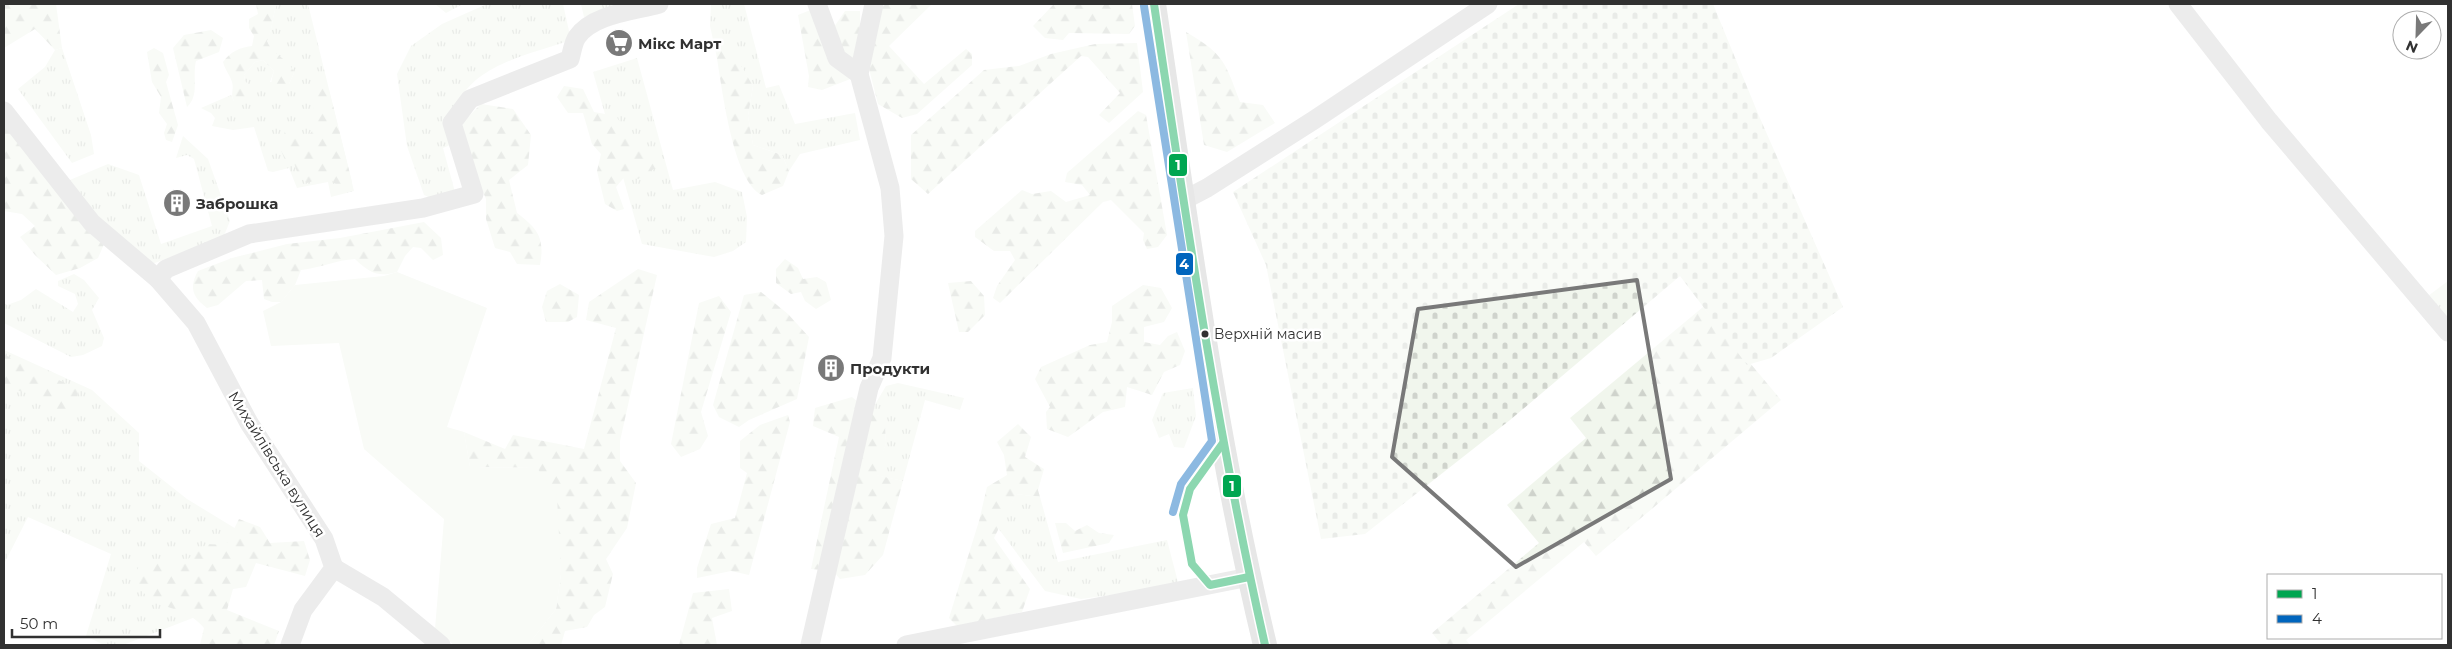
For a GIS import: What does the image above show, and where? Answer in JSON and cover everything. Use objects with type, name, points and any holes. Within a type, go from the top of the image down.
[{"type":"main road","points":[[1154,4],[1213,391],[1249,577],[1265,645]]},
{"type":"street","points":[[158,279],[166,269],[249,234],[416,209],[474,194],[452,123],[470,99],[570,59],[576,39],[583,30],[598,20],[659,4]]},
{"type":"street","points":[[817,4],[837,58],[859,74]]},
{"type":"street","points":[[810,645],[869,388],[882,358],[894,236],[890,188],[859,74],[874,4]]},
{"type":"street","points":[[1184,200],[1207,188],[1289,136],[1488,4]]},
{"type":"street","points":[[2178,4],[2269,121],[2448,332]]},
{"type":"street","name":"Михайлівська вулиця","points":[[4,111],[92,223],[158,279],[196,323],[249,423],[324,539],[334,568]]},
{"type":"street","points":[[290,645],[303,610],[334,568],[383,597],[442,645]]},
{"type":"street","points":[[906,645],[1249,577]]},
{"type":"highlighted area","points":[[1637,280],[1671,479],[1516,567],[1392,457],[1418,309]]},
{"type":"green space","points":[[4,4],[56,4],[62,48],[55,50],[35,29],[4,48]]},
{"type":"green space","points":[[256,4],[277,4],[267,41],[270,47],[289,64],[294,73],[288,92],[278,94],[273,89],[272,84],[274,71],[263,60],[255,62],[244,75],[245,81],[249,85],[246,99],[239,105],[232,97],[232,82],[223,62],[236,51],[252,46],[254,36],[249,28],[249,19],[258,14]]},
{"type":"green space","points":[[277,4],[308,4],[354,191],[331,197],[328,182],[297,188],[289,168],[273,172],[268,171],[254,127],[233,130],[212,126],[215,118],[211,113],[201,108],[231,95],[234,101],[245,81],[244,75],[255,62],[263,60],[274,71],[270,82],[289,84],[294,73],[272,52],[267,40]]},
{"type":"green space","points":[[435,4],[463,4],[446,13]]},
{"type":"green space","points":[[487,4],[563,4],[571,40],[523,56],[492,69],[466,90],[455,108],[455,143],[443,148],[455,192],[433,199],[424,195],[407,146],[397,74],[411,46],[442,24]]},
{"type":"green space","points":[[581,4],[626,4],[584,17]]},
{"type":"green space","points":[[711,4],[744,4],[766,88],[779,85],[795,124],[855,113],[860,140],[800,154],[789,171],[782,155],[753,145],[748,116],[753,86],[730,48],[716,53],[710,26]]},
{"type":"green space","points":[[886,4],[932,4],[889,46],[924,84],[966,49],[972,54],[972,65],[917,114],[902,118],[878,104],[868,65],[882,7]]},
{"type":"green space","points":[[1054,4],[1132,4],[1135,26],[1129,34],[1069,33],[1063,40],[1045,38],[1033,26]]},
{"type":"green space","points":[[1519,4],[1713,4],[1759,116],[1843,307],[1771,358],[1747,365],[1680,276],[1510,420],[1365,534],[1321,539],[1266,265],[1233,192]]},
{"type":"green space","points":[[813,9],[834,27],[845,11],[860,11],[860,45],[853,78],[822,90],[808,87],[809,76],[798,15]]},
{"type":"green space","points":[[211,30],[223,38],[219,52],[196,61],[195,91],[187,107],[173,48],[184,35]]},
{"type":"green space","points":[[1186,32],[1216,53],[1222,60],[1231,77],[1240,102],[1263,105],[1275,123],[1227,152],[1204,145]]},
{"type":"green space","points":[[1137,43],[1143,92],[1109,123],[1099,115],[1120,93],[1088,57],[1081,56],[928,194],[911,179],[911,135],[984,70],[1019,66],[1051,54],[1095,44]]},
{"type":"green space","points":[[730,47],[753,86],[748,116],[753,145],[782,155],[789,171],[783,186],[762,195],[752,186],[743,171],[730,131],[725,108],[716,53]]},
{"type":"green space","points":[[62,48],[91,135],[94,154],[72,163],[18,89],[45,67],[55,50]]},
{"type":"green space","points":[[154,48],[163,53],[169,75],[166,82],[178,125],[172,142],[166,140],[164,133],[167,124],[159,113],[161,97],[152,82],[147,52]]},
{"type":"green space","points":[[637,58],[673,190],[715,182],[742,192],[747,217],[746,242],[733,251],[714,257],[642,244],[593,72]]},
{"type":"green space","points":[[319,82],[329,90],[352,182],[345,188],[334,183],[328,176],[307,183],[298,175],[294,163],[285,160],[280,148],[286,128],[308,136],[312,131],[315,123],[313,100]]},
{"type":"green space","points":[[564,86],[583,89],[594,112],[616,116],[630,137],[648,146],[657,167],[638,179],[627,174],[616,187],[624,209],[617,211],[605,204],[597,171],[601,154],[592,144],[583,113],[568,113],[557,97]]},
{"type":"green space","points":[[481,104],[513,109],[531,135],[528,165],[509,180],[517,213],[535,229],[538,235],[541,248],[540,265],[517,264],[510,252],[495,248],[486,219],[486,199],[463,146],[463,122]]},
{"type":"green space","points":[[1138,111],[1146,115],[1167,235],[1158,247],[1147,249],[1143,240],[1144,233],[1111,200],[1103,202],[1000,303],[993,298],[997,286],[1015,260],[1010,251],[994,251],[975,237],[975,231],[1022,190],[1032,194],[1051,191],[1066,202],[1090,195],[1082,185],[1065,182],[1067,173]]},
{"type":"green space","points":[[4,124],[105,242],[98,258],[80,268],[56,275],[20,237],[35,226],[22,214],[4,211]]},
{"type":"green space","points":[[183,136],[208,159],[230,221],[223,238],[152,264],[92,217],[65,182],[108,164],[139,175],[161,244],[212,226],[194,159],[187,155],[176,158]]},
{"type":"green space","points":[[424,222],[441,238],[443,255],[433,260],[421,248],[413,247],[405,256],[397,272],[390,274],[374,273],[355,259],[301,270],[295,285],[281,302],[272,302],[264,299],[262,280],[246,281],[218,305],[207,308],[195,296],[193,287],[198,271],[232,258],[287,244],[340,238]]},
{"type":"green space","points":[[785,259],[798,268],[803,279],[817,277],[826,282],[831,300],[816,309],[805,301],[801,292],[791,294],[776,283],[776,269]]},
{"type":"green space","points":[[638,269],[657,275],[620,441],[620,461],[636,483],[627,528],[606,559],[613,574],[605,607],[594,615],[587,627],[565,631],[561,645],[528,645],[556,609],[561,574],[558,540],[537,468],[470,467],[464,432],[505,449],[513,435],[584,449],[616,328],[586,320],[589,302]]},
{"type":"green space","points":[[397,272],[487,308],[447,427],[464,432],[470,467],[537,468],[557,496],[561,574],[556,609],[528,645],[454,645],[435,629],[444,519],[364,449],[339,343],[271,346],[263,311],[281,302],[295,285],[384,276]]},
{"type":"green space","points":[[74,274],[84,280],[99,298],[92,310],[104,338],[102,346],[83,355],[71,357],[4,323],[4,303],[7,305],[21,300],[36,289],[73,312],[78,304],[75,294],[58,286],[58,281]]},
{"type":"green space","points":[[971,281],[984,296],[985,315],[968,332],[959,332],[948,283]]},
{"type":"green space","points":[[2448,281],[2448,327],[2424,299]]},
{"type":"green space","points":[[560,284],[579,295],[577,317],[568,322],[546,322],[542,307],[547,291]]},
{"type":"green space","points":[[1143,285],[1161,288],[1172,308],[1164,322],[1144,327],[1144,342],[1160,345],[1168,336],[1177,332],[1185,351],[1180,365],[1164,372],[1152,395],[1127,387],[1125,407],[1103,412],[1068,437],[1047,429],[1046,412],[1050,407],[1035,379],[1041,367],[1090,345],[1107,342],[1112,322],[1112,306]]},
{"type":"green space","points":[[761,292],[788,314],[809,337],[797,399],[749,420],[739,427],[719,417],[713,405],[744,295]]},
{"type":"green space","points":[[719,296],[731,312],[701,412],[708,436],[700,449],[681,457],[671,444],[699,303]]},
{"type":"green space","points":[[1703,307],[1781,400],[1596,556],[1584,542],[1466,640],[1470,645],[1442,645],[1432,633],[1539,543],[1507,505],[1586,438],[1570,418]]},
{"type":"green space","points":[[4,350],[92,390],[139,433],[139,461],[187,499],[251,538],[216,609],[123,645],[104,645],[86,636],[111,554],[28,517],[4,564]]},
{"type":"green space","points":[[5,355],[78,389],[77,403],[66,414],[31,394],[4,387]]},
{"type":"green space","points":[[898,383],[964,398],[960,410],[925,400],[903,481],[875,475],[886,443],[885,426],[870,413],[886,386]]},
{"type":"green space","points":[[1193,388],[1196,416],[1184,448],[1174,447],[1169,434],[1159,438],[1152,420],[1163,393]]},
{"type":"green space","points":[[852,397],[885,425],[886,443],[876,475],[903,481],[883,555],[865,575],[840,579],[833,571],[811,569],[839,437],[813,426],[815,408]]},
{"type":"green space","points":[[788,415],[790,422],[749,575],[731,571],[697,578],[697,568],[711,524],[735,518],[747,473],[740,468],[740,441],[760,425]]},
{"type":"green space","points":[[1018,424],[1031,437],[1025,457],[1044,469],[1038,490],[1040,497],[1016,494],[994,538],[1030,589],[1022,612],[957,626],[949,618],[979,521],[987,487],[1007,475],[1004,455],[997,442]]},
{"type":"green space","points":[[1016,494],[1040,497],[1058,562],[1167,540],[1179,586],[1081,599],[1045,591],[998,528]]},
{"type":"green space","points":[[239,519],[260,527],[270,543],[304,541],[310,560],[305,576],[256,563],[246,587],[233,589],[227,610],[279,631],[274,645],[200,645],[204,628],[189,616],[149,598],[138,583],[135,573],[144,559],[178,567],[207,544],[226,545]]},
{"type":"green space","points":[[1055,523],[1066,523],[1075,531],[1087,525],[1099,533],[1114,535],[1109,543],[1063,553]]},
{"type":"green space","points":[[729,589],[732,611],[712,618],[717,645],[679,645],[693,593]]},
{"type":"transit line","name":"1","points":[[1154,4],[1217,406],[1265,645]]},
{"type":"transit line","name":"4","points":[[1144,6],[1212,441],[1181,484],[1173,512]]},
{"type":"transit line","name":"1","points":[[1223,443],[1190,489],[1183,515],[1192,564],[1210,585],[1249,577]]},
{"type":"place","name":"Мікс Март","points":[[619,43]]},
{"type":"place","name":"Заброшка","points":[[177,203]]},
{"type":"place","name":"Верхній масив","points":[[1205,334]]},
{"type":"place","name":"Продукти","points":[[831,368]]}]
